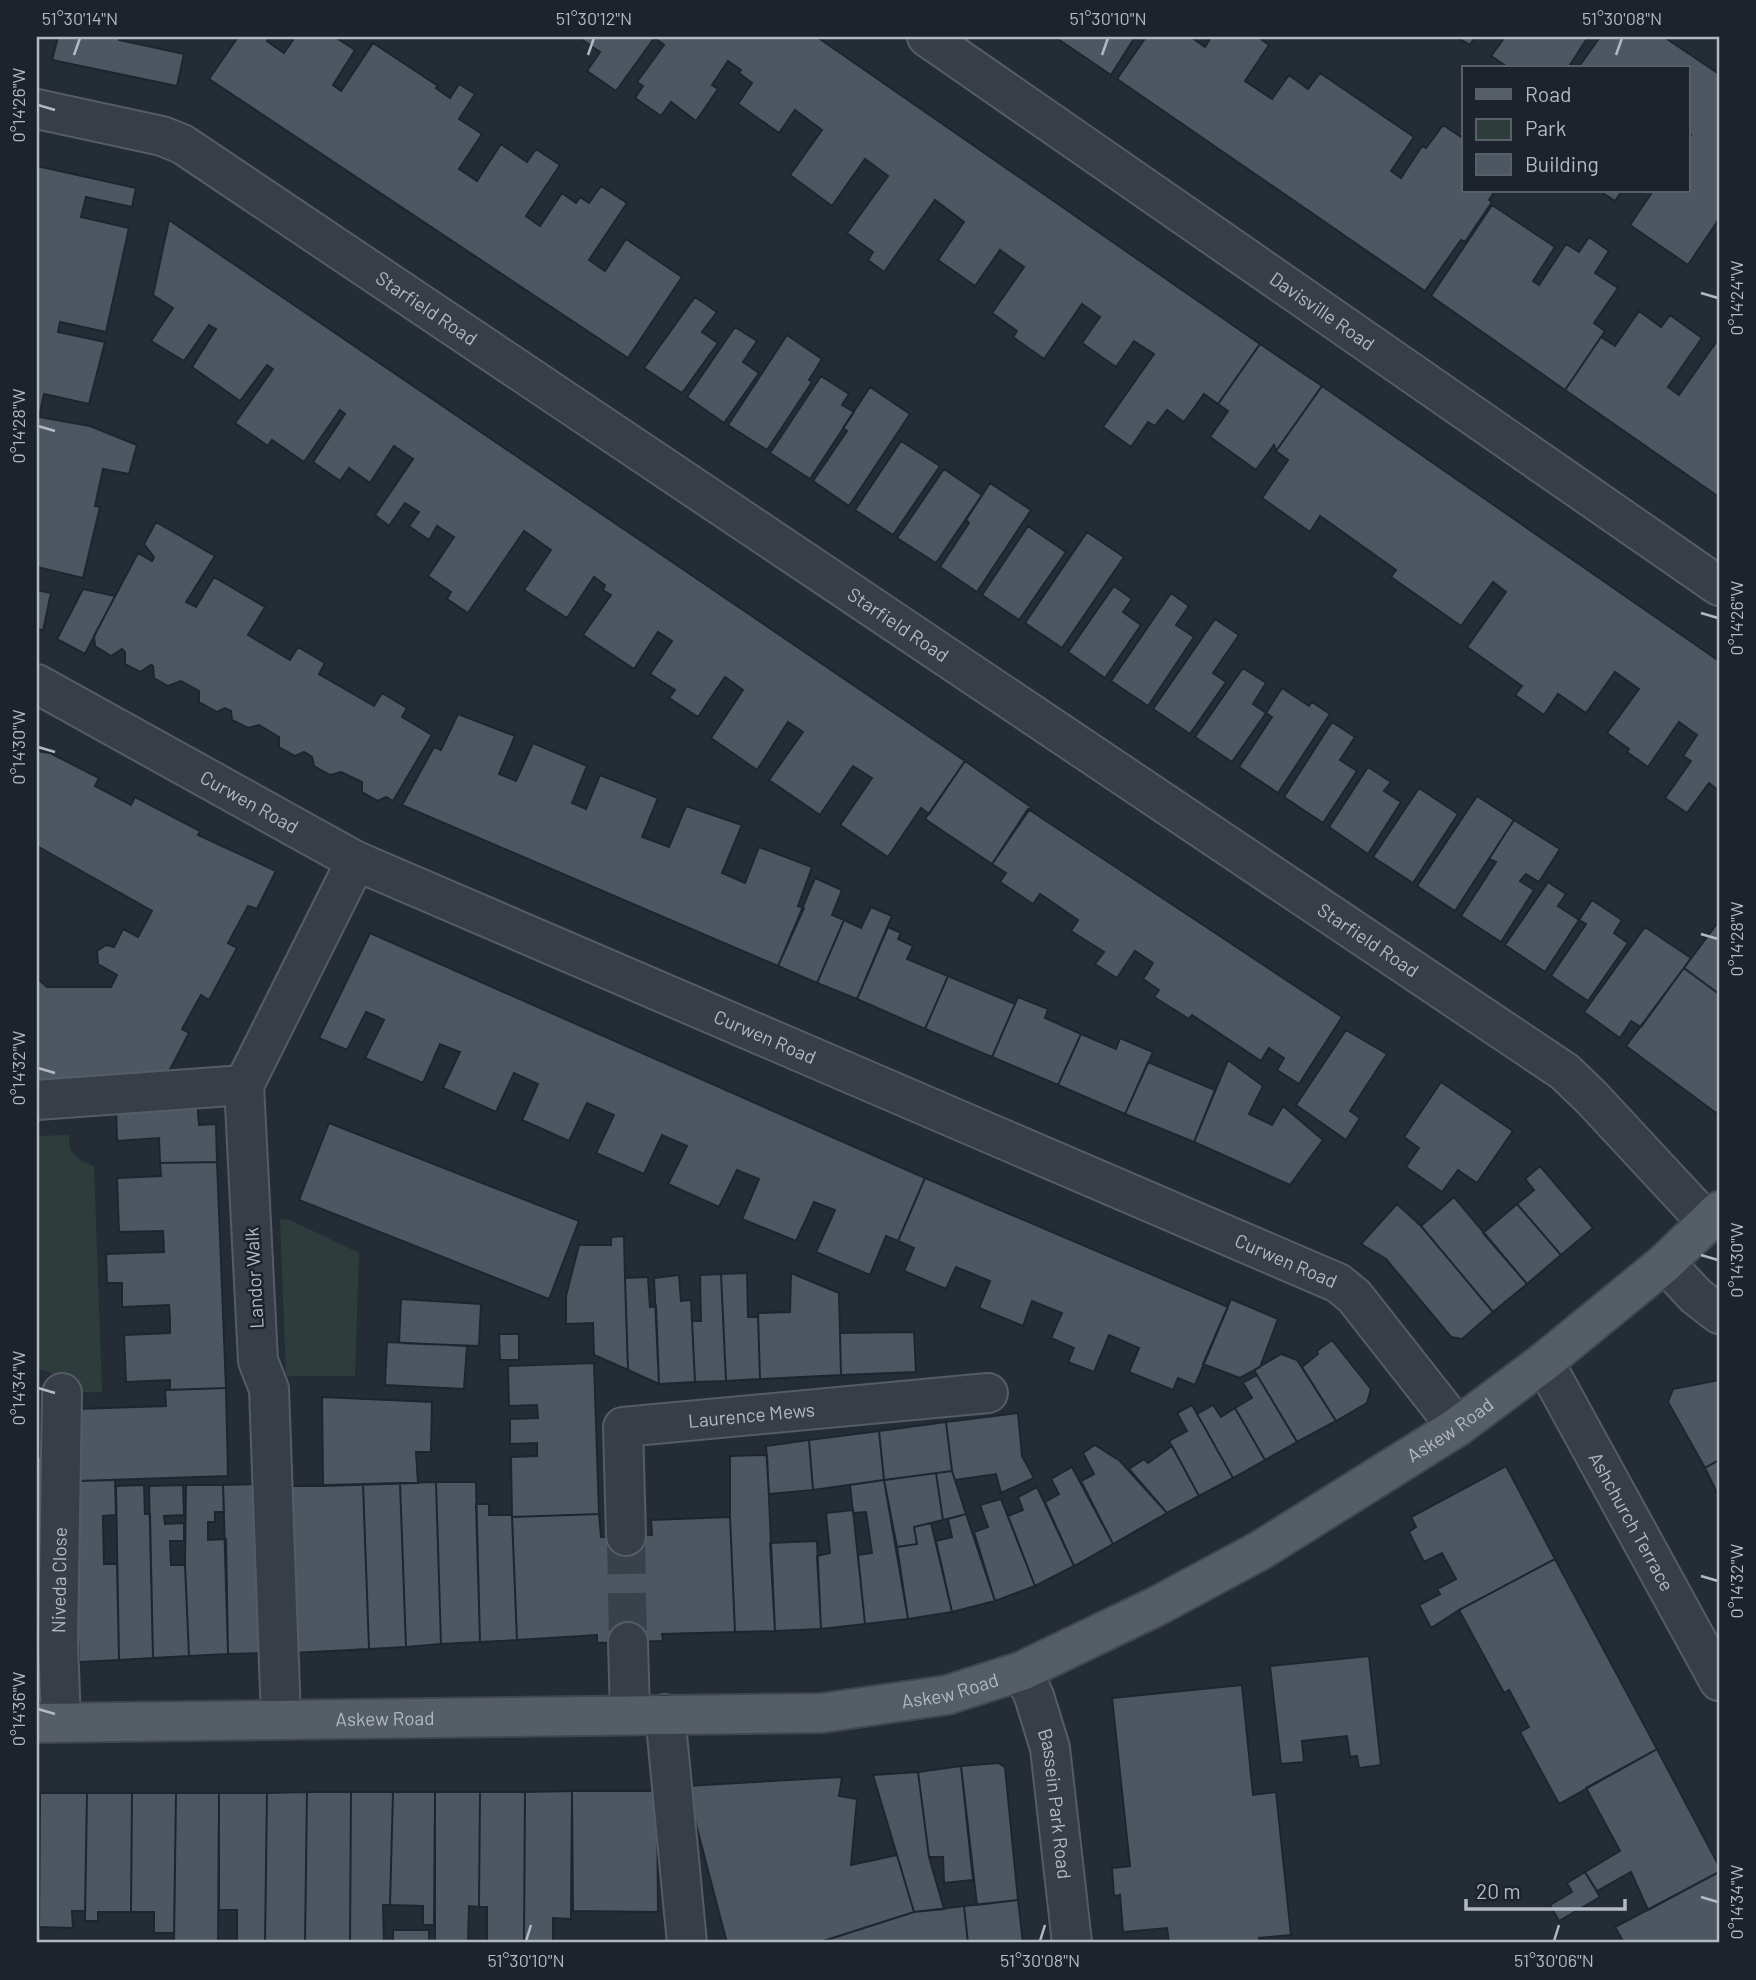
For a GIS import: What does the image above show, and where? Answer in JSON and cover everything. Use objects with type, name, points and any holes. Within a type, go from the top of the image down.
[{"type":"main road","name":"Askew Road","points":[[49,1723],[822,1713],[947,1695],[1022,1671],[1157,1606],[1261,1550],[1457,1427],[1544,1362],[1665,1263],[1714,1217]]},
{"type":"street","name":"Davisville Road","points":[[928,37],[1719,586]]},
{"type":"street","name":"Starfield Road","points":[[37,109],[162,136],[182,144],[1565,1072],[1714,1217]]},
{"type":"street","name":"Curwen Road","points":[[37,684],[356,861],[1338,1283],[1354,1296],[1457,1427]]},
{"type":"street","name":"Landor Walk","points":[[281,1719],[269,1389],[258,1361],[244,1085],[356,861]]},
{"type":"street","points":[[37,1100],[244,1085]]},
{"type":"street","points":[[1665,1263],[1696,1296],[1719,1314]]},
{"type":"street","name":"Ashchurch Terrace","points":[[1544,1362],[1719,1681]]},
{"type":"street","name":"Niveda Close","points":[[49,1723],[58,1643],[49,1436],[62,1393]]},
{"type":"street","name":"Laurence Mews","points":[[626,1536],[623,1427],[988,1393]]},
{"type":"street","points":[[628,1642],[648,1714],[687,1943]]},
{"type":"street","name":"Bassein Park Road","points":[[1022,1671],[1034,1696],[1050,1748],[1072,1943]]},
{"type":"green space","points":[[69,1135],[72,1152],[94,1166],[102,1392],[50,1393],[51,1372],[37,1369],[37,1136]]},
{"type":"green space","points":[[280,1219],[290,1220],[359,1253],[355,1376],[286,1376]]},
{"type":"building","points":[[58,37],[119,37],[119,40],[184,54],[177,86],[52,60]]},
{"type":"building","points":[[238,37],[270,37],[267,41],[284,53],[295,37],[335,37],[355,50],[333,85],[341,91],[373,43],[438,86],[436,88],[450,98],[459,84],[475,94],[459,119],[482,134],[459,169],[477,181],[501,144],[527,162],[536,149],[560,165],[526,216],[540,226],[562,193],[576,203],[580,197],[589,203],[601,186],[627,203],[589,260],[605,271],[626,239],[682,277],[628,358],[209,79]]},
{"type":"building","points":[[578,37],[655,37],[616,91],[587,71],[600,52]]},
{"type":"building","points":[[654,37],[817,37],[1260,344],[1218,404],[1204,394],[1184,422],[1167,410],[1155,426],[1148,422],[1131,447],[1103,427],[1154,354],[1134,341],[1116,367],[1082,343],[1100,317],[1082,304],[1044,359],[1013,337],[1017,331],[992,313],[1024,267],[1000,250],[975,286],[938,260],[964,222],[935,200],[884,272],[868,260],[873,252],[847,233],[888,176],[865,159],[832,206],[790,175],[822,130],[795,110],[779,133],[738,104],[752,83],[739,73],[741,70],[728,61],[712,85],[718,89],[696,121],[671,102],[661,116],[635,98],[643,86],[637,82],[664,45]]},
{"type":"building","points":[[1055,37],[1135,37],[1111,75]]},
{"type":"building","points":[[1146,37],[1191,37],[1205,47],[1211,37],[1258,37],[1269,45],[1245,81],[1272,99],[1289,75],[1308,89],[1320,73],[1414,137],[1391,171],[1401,178],[1422,146],[1426,148],[1443,125],[1462,138],[1462,192],[1494,192],[1489,200],[1492,202],[1465,242],[1461,240],[1425,291],[1117,79]]},
{"type":"building","points":[[1457,37],[1475,37],[1470,45]]},
{"type":"building","points":[[1505,37],[1588,37],[1569,66],[1506,66],[1491,56]]},
{"type":"building","points":[[1600,37],[1664,37],[1719,74],[1719,219],[1688,265],[1630,225],[1652,192],[1690,192],[1690,66],[1579,66]]},
{"type":"building","points":[[37,166],[136,188],[132,207],[86,197],[81,217],[129,228],[106,332],[60,322],[58,332],[105,342],[89,404],[44,394],[39,417],[90,426],[137,445],[129,474],[103,469],[95,506],[100,507],[83,578],[37,567]]},
{"type":"building","points":[[1602,192],[1621,192],[1615,201]]},
{"type":"building","points":[[1492,205],[1555,247],[1533,281],[1539,285],[1566,244],[1579,252],[1589,237],[1609,251],[1595,273],[1618,288],[1594,323],[1605,331],[1565,390],[1431,296]]},
{"type":"building","points":[[169,220],[965,761],[929,814],[921,808],[888,857],[840,825],[872,778],[853,766],[820,815],[769,780],[803,732],[788,722],[757,770],[711,738],[743,690],[725,677],[698,717],[669,698],[675,690],[650,674],[672,641],[658,632],[634,669],[583,635],[611,595],[603,590],[605,585],[594,577],[567,618],[524,590],[551,550],[524,531],[468,613],[447,599],[451,592],[428,576],[454,537],[437,526],[429,540],[409,526],[419,512],[405,503],[389,526],[375,515],[413,459],[394,446],[370,483],[349,468],[340,481],[313,462],[345,414],[340,410],[304,462],[272,440],[268,446],[235,423],[273,369],[267,365],[240,401],[192,367],[216,329],[209,325],[184,361],[151,341],[173,308],[153,295]]},
{"type":"building","points":[[695,297],[717,312],[702,332],[718,343],[682,393],[644,368]]},
{"type":"building","points":[[1639,311],[1661,327],[1670,315],[1702,338],[1668,387],[1679,395],[1719,338],[1719,497],[1565,390],[1601,337],[1615,346]]},
{"type":"building","points":[[735,327],[757,341],[743,362],[759,373],[724,423],[687,397]]},
{"type":"building","points":[[787,335],[822,359],[809,380],[812,382],[767,450],[728,425]]},
{"type":"building","points":[[1260,344],[1322,386],[1276,451],[1274,445],[1256,470],[1210,437],[1228,411],[1218,404]]},
{"type":"building","points":[[821,376],[849,394],[842,405],[854,412],[810,479],[770,453]]},
{"type":"building","points":[[1322,386],[1719,661],[1719,791],[1709,783],[1687,813],[1665,798],[1691,761],[1683,756],[1697,735],[1679,722],[1648,767],[1607,733],[1639,689],[1615,672],[1586,713],[1558,694],[1544,715],[1515,695],[1522,686],[1467,647],[1506,592],[1493,582],[1461,626],[1391,577],[1396,570],[1320,516],[1310,532],[1262,498],[1288,460],[1276,451]]},
{"type":"building","points":[[870,387],[910,414],[849,506],[813,481],[847,431],[843,428]]},
{"type":"building","points":[[901,441],[940,466],[893,535],[855,510]]},
{"type":"building","points":[[944,469],[982,495],[936,563],[897,538]]},
{"type":"building","points":[[990,483],[1031,510],[977,592],[940,567],[969,523],[966,520]]},
{"type":"building","points":[[156,522],[215,556],[186,602],[196,607],[214,577],[265,607],[248,635],[290,660],[298,647],[325,663],[319,674],[374,706],[382,693],[407,708],[402,717],[432,735],[393,801],[386,797],[378,801],[362,792],[362,782],[341,772],[330,775],[314,766],[312,757],[304,752],[295,756],[279,747],[279,737],[259,725],[248,728],[232,720],[231,711],[225,708],[217,712],[199,702],[199,691],[181,681],[168,686],[154,678],[153,666],[140,672],[125,664],[125,652],[122,649],[111,656],[95,646],[94,636],[138,553],[152,561],[154,557],[144,544]]},
{"type":"building","points":[[1028,526],[1066,552],[1019,620],[982,595]]},
{"type":"building","points":[[1087,532],[1124,557],[1062,648],[1025,623]]},
{"type":"building","points":[[1114,586],[1132,599],[1123,612],[1141,625],[1105,678],[1068,652]]},
{"type":"building","points":[[83,589],[115,596],[85,654],[57,639]]},
{"type":"building","points":[[37,590],[51,593],[43,631],[37,628]]},
{"type":"building","points":[[1171,593],[1189,606],[1176,625],[1194,637],[1148,706],[1111,681]]},
{"type":"building","points":[[1215,619],[1239,635],[1213,673],[1226,682],[1190,734],[1153,709]]},
{"type":"building","points":[[1243,668],[1266,683],[1253,704],[1266,713],[1232,762],[1195,737]]},
{"type":"building","points":[[1282,688],[1309,706],[1312,702],[1330,714],[1278,793],[1239,767],[1272,717],[1266,713]]},
{"type":"building","points":[[458,714],[515,736],[499,774],[516,781],[533,743],[587,766],[572,803],[586,809],[600,775],[658,798],[642,837],[669,847],[686,806],[742,825],[722,873],[745,883],[759,847],[812,867],[798,906],[804,908],[778,966],[402,805],[434,747],[441,750]]},
{"type":"building","points":[[1332,722],[1355,737],[1340,760],[1357,771],[1323,823],[1284,797]]},
{"type":"building","points":[[37,751],[50,753],[99,778],[95,786],[131,805],[135,797],[200,831],[198,835],[276,871],[257,909],[248,906],[228,943],[237,948],[209,1000],[201,995],[182,1029],[189,1033],[165,1079],[37,1081],[37,978],[47,987],[111,987],[117,975],[98,964],[97,951],[106,945],[114,947],[123,929],[138,937],[152,911],[37,846]]},
{"type":"building","points":[[965,761],[1031,807],[992,864],[925,819]]},
{"type":"building","points":[[1368,767],[1391,782],[1384,791],[1401,802],[1368,854],[1329,827]]},
{"type":"building","points":[[1419,788],[1458,814],[1413,883],[1373,857]]},
{"type":"building","points":[[1477,796],[1514,820],[1455,911],[1417,886]]},
{"type":"building","points":[[1028,809],[1342,1017],[1299,1084],[1277,1070],[1284,1058],[1269,1048],[1261,1061],[1192,1015],[1189,1019],[1154,997],[1159,990],[1143,979],[1153,963],[1135,951],[1117,978],[1095,964],[1104,952],[1071,931],[1078,920],[1040,894],[1033,904],[1000,882],[1006,873],[992,864]]},
{"type":"building","points":[[1514,820],[1560,849],[1539,882],[1526,874],[1520,881],[1534,890],[1501,942],[1461,916],[1496,862],[1489,859]]},
{"type":"building","points":[[815,878],[842,890],[832,915],[844,920],[817,983],[778,966]]},
{"type":"building","points":[[1548,882],[1566,894],[1558,906],[1579,920],[1545,972],[1505,945]]},
{"type":"building","points":[[1592,900],[1622,920],[1614,933],[1628,943],[1588,1001],[1551,976],[1586,924],[1579,920]]},
{"type":"building","points":[[871,907],[892,916],[857,999],[817,983],[844,920],[861,928]]},
{"type":"building","points":[[1719,921],[1719,994],[1684,968]]},
{"type":"building","points":[[888,927],[901,933],[898,939],[913,946],[907,959],[948,976],[925,1029],[857,999]]},
{"type":"building","points":[[1645,927],[1691,958],[1641,1027],[1631,1021],[1620,1038],[1584,1012]]},
{"type":"building","points":[[370,933],[925,1178],[898,1241],[886,1236],[870,1275],[816,1252],[835,1210],[814,1202],[796,1241],[742,1219],[759,1179],[737,1170],[719,1207],[668,1184],[687,1146],[662,1135],[644,1174],[596,1153],[614,1115],[587,1103],[569,1141],[522,1120],[538,1084],[514,1073],[496,1112],[443,1088],[460,1052],[440,1044],[423,1083],[365,1058],[384,1020],[376,1016],[366,1012],[347,1050],[319,1038]]},
{"type":"building","points":[[1684,968],[1719,994],[1719,1109],[1716,1113],[1626,1046]]},
{"type":"building","points":[[948,976],[1015,1004],[992,1057],[925,1029]]},
{"type":"building","points":[[1018,997],[1048,1009],[1045,1018],[1081,1034],[1058,1085],[992,1057]]},
{"type":"building","points":[[1346,1030],[1387,1054],[1350,1111],[1360,1118],[1346,1140],[1296,1105]]},
{"type":"building","points":[[1081,1034],[1116,1049],[1120,1038],[1153,1052],[1125,1114],[1058,1085]]},
{"type":"building","points":[[1228,1060],[1263,1086],[1249,1114],[1272,1125],[1283,1106],[1323,1140],[1290,1185],[1194,1142]]},
{"type":"building","points":[[1148,1062],[1215,1090],[1194,1142],[1125,1114]]},
{"type":"building","points":[[1441,1082],[1513,1131],[1477,1183],[1458,1170],[1442,1192],[1406,1167],[1419,1148],[1404,1137]]},
{"type":"building","points":[[197,1099],[199,1125],[216,1124],[217,1162],[160,1163],[159,1138],[117,1141],[116,1104]]},
{"type":"building","points":[[329,1123],[579,1221],[549,1299],[299,1200]]},
{"type":"building","points":[[217,1162],[226,1388],[170,1390],[170,1380],[126,1382],[124,1335],[170,1333],[170,1318],[169,1305],[122,1307],[122,1283],[107,1283],[106,1254],[164,1252],[163,1231],[119,1232],[117,1178],[161,1176],[160,1163]]},
{"type":"building","points":[[1540,1166],[1593,1228],[1561,1255],[1517,1204],[1534,1190],[1525,1179]]},
{"type":"building","points":[[925,1178],[1228,1307],[1195,1385],[1178,1378],[1173,1390],[1129,1372],[1139,1348],[1109,1335],[1094,1372],[1068,1362],[1074,1348],[1051,1338],[1062,1313],[1032,1301],[1023,1326],[979,1308],[990,1281],[956,1267],[946,1289],[904,1271],[914,1248],[898,1241]]},
{"type":"building","points":[[1454,1197],[1527,1284],[1493,1312],[1421,1226]]},
{"type":"building","points":[[1397,1204],[1421,1226],[1493,1312],[1462,1339],[1451,1337],[1386,1259],[1361,1244]]},
{"type":"building","points":[[1517,1204],[1561,1255],[1527,1284],[1483,1233]]},
{"type":"building","points":[[624,1236],[628,1370],[594,1355],[593,1323],[566,1324],[566,1296],[579,1245],[611,1245],[611,1237]]},
{"type":"building","points":[[747,1273],[748,1317],[758,1317],[760,1379],[726,1381],[721,1274]]},
{"type":"building","points":[[791,1273],[839,1293],[841,1375],[760,1379],[758,1313],[790,1312]]},
{"type":"building","points":[[721,1274],[726,1381],[695,1382],[692,1321],[701,1321],[700,1275]]},
{"type":"building","points":[[679,1275],[681,1301],[691,1300],[695,1382],[659,1384],[654,1278]]},
{"type":"building","points":[[648,1277],[650,1307],[656,1306],[659,1384],[628,1370],[625,1278]]},
{"type":"building","points":[[401,1299],[481,1304],[479,1346],[399,1343]]},
{"type":"building","points":[[1231,1299],[1278,1319],[1260,1367],[1240,1378],[1203,1364]]},
{"type":"building","points":[[914,1332],[916,1372],[841,1375],[840,1333]]},
{"type":"building","points":[[499,1334],[519,1334],[519,1360],[500,1360]]},
{"type":"building","points":[[1332,1340],[1371,1389],[1367,1403],[1336,1421],[1302,1367]]},
{"type":"building","points":[[387,1342],[467,1346],[464,1389],[385,1385]]},
{"type":"building","points":[[1281,1354],[1297,1360],[1336,1421],[1297,1442],[1254,1370]]},
{"type":"building","points":[[594,1363],[599,1514],[512,1517],[511,1457],[537,1456],[537,1443],[510,1444],[510,1419],[538,1418],[537,1405],[509,1406],[508,1366]]},
{"type":"building","points":[[1257,1375],[1297,1442],[1265,1460],[1235,1408],[1252,1398],[1243,1383]]},
{"type":"building","points":[[1719,1380],[1719,1460],[1705,1468],[1668,1402],[1673,1389]]},
{"type":"building","points":[[226,1388],[228,1476],[78,1481],[75,1409],[166,1406],[165,1390]]},
{"type":"building","points":[[322,1397],[432,1402],[431,1452],[416,1452],[418,1483],[323,1486]]},
{"type":"building","points":[[1192,1405],[1233,1478],[1199,1496],[1169,1441],[1187,1431],[1177,1413]]},
{"type":"building","points":[[1213,1405],[1221,1417],[1235,1408],[1265,1460],[1233,1478],[1197,1414]]},
{"type":"building","points":[[1018,1413],[1022,1456],[1034,1478],[1001,1493],[996,1474],[955,1480],[946,1422]]},
{"type":"building","points":[[946,1422],[952,1471],[884,1480],[879,1431]]},
{"type":"building","points":[[879,1431],[884,1480],[813,1490],[809,1440]]},
{"type":"building","points":[[809,1440],[813,1490],[769,1494],[766,1446]]},
{"type":"building","points":[[1095,1445],[1120,1461],[1167,1513],[1113,1544],[1081,1481],[1094,1474],[1083,1453]]},
{"type":"building","points":[[1172,1446],[1199,1496],[1167,1513],[1129,1469],[1144,1459],[1148,1463]]},
{"type":"building","points":[[767,1455],[775,1631],[735,1632],[730,1456]]},
{"type":"building","points":[[37,1456],[48,1457],[39,1658],[37,1658]]},
{"type":"building","points":[[1719,1460],[1719,1497],[1705,1468]]},
{"type":"building","points":[[1506,1466],[1555,1559],[1459,1610],[1431,1628],[1419,1605],[1440,1594],[1437,1589],[1456,1579],[1442,1553],[1424,1562],[1409,1532],[1416,1527],[1411,1517]]},
{"type":"building","points":[[1072,1467],[1113,1544],[1074,1566],[1045,1502],[1059,1494],[1051,1479]]},
{"type":"building","points":[[952,1471],[966,1514],[943,1520],[936,1473]]},
{"type":"building","points":[[936,1473],[943,1520],[914,1527],[917,1544],[897,1547],[884,1480]]},
{"type":"building","points":[[115,1480],[116,1515],[103,1516],[104,1564],[117,1564],[119,1660],[79,1662],[75,1563],[78,1481]]},
{"type":"building","points":[[884,1480],[908,1619],[865,1624],[858,1555],[872,1553],[866,1512],[853,1513],[850,1485]]},
{"type":"building","points":[[436,1482],[476,1482],[480,1642],[441,1644]]},
{"type":"building","points":[[436,1482],[441,1644],[406,1647],[400,1483]]},
{"type":"building","points":[[400,1483],[406,1647],[369,1649],[363,1484]]},
{"type":"building","points":[[259,1484],[263,1653],[228,1654],[223,1485]]},
{"type":"building","points":[[363,1484],[369,1649],[293,1653],[289,1486]]},
{"type":"building","points":[[144,1485],[145,1514],[150,1514],[153,1658],[119,1660],[116,1486]]},
{"type":"building","points":[[183,1485],[184,1515],[164,1516],[165,1524],[184,1523],[184,1541],[170,1541],[171,1565],[185,1565],[189,1656],[153,1658],[149,1486]]},
{"type":"building","points":[[186,1485],[223,1485],[224,1512],[215,1512],[215,1522],[208,1522],[208,1540],[226,1539],[228,1654],[189,1656],[185,1565]]},
{"type":"building","points":[[1037,1487],[1074,1566],[1035,1586],[1008,1516],[1023,1510],[1018,1497]]},
{"type":"building","points":[[1001,1499],[1035,1586],[995,1601],[974,1532],[988,1527],[980,1505]]},
{"type":"building","points":[[476,1504],[489,1504],[489,1515],[512,1515],[517,1640],[480,1642]]},
{"type":"building","points":[[853,1510],[865,1624],[821,1629],[817,1556],[830,1553],[826,1513]]},
{"type":"building","points":[[599,1514],[601,1537],[652,1535],[651,1520],[730,1517],[735,1632],[662,1634],[663,1641],[597,1643],[597,1635],[517,1640],[512,1517]]},
{"type":"building","points":[[966,1514],[995,1601],[952,1612],[936,1541],[952,1537],[948,1519]]},
{"type":"building","points":[[931,1523],[952,1612],[908,1619],[897,1547],[917,1544],[914,1527]]},
{"type":"building","points":[[817,1541],[821,1629],[775,1631],[770,1543]]},
{"type":"building","points":[[1555,1559],[1657,1749],[1559,1804],[1520,1732],[1529,1727],[1509,1690],[1504,1693],[1459,1610]]},
{"type":"building","points":[[1369,1656],[1381,1765],[1359,1768],[1357,1756],[1350,1757],[1347,1736],[1302,1741],[1304,1762],[1281,1764],[1270,1666]]},
{"type":"building","points":[[1242,1685],[1253,1795],[1276,1792],[1291,1935],[1259,1938],[1260,1943],[1169,1943],[1167,1928],[1123,1932],[1120,1895],[1114,1896],[1112,1868],[1130,1866],[1112,1698]]},
{"type":"building","points":[[1657,1749],[1719,1866],[1719,1872],[1648,1910],[1631,1872],[1597,1891],[1585,1872],[1620,1851],[1586,1788]]},
{"type":"building","points":[[998,1763],[1005,1767],[1018,1900],[977,1905],[961,1766]]},
{"type":"building","points":[[961,1766],[973,1880],[944,1883],[943,1857],[929,1857],[918,1772]]},
{"type":"building","points":[[918,1772],[929,1857],[944,1909],[914,1912],[873,1775]]},
{"type":"building","points":[[842,1777],[839,1796],[857,1799],[851,1865],[897,1855],[914,1912],[817,1943],[727,1943],[686,1786]]},
{"type":"building","points":[[572,1791],[571,1919],[553,1918],[553,1943],[524,1943],[525,1792]]},
{"type":"building","points":[[572,1791],[657,1791],[658,1912],[573,1911]]},
{"type":"building","points":[[307,1792],[305,1943],[265,1943],[267,1793]]},
{"type":"building","points":[[307,1792],[351,1792],[350,1943],[305,1943]]},
{"type":"building","points":[[351,1792],[393,1792],[390,1905],[383,1905],[384,1943],[350,1943]]},
{"type":"building","points":[[393,1792],[435,1792],[434,1925],[423,1925],[423,1906],[390,1905]]},
{"type":"building","points":[[435,1792],[480,1792],[479,1907],[469,1906],[468,1943],[435,1943]]},
{"type":"building","points":[[480,1792],[525,1792],[524,1943],[487,1943],[487,1907],[479,1907]]},
{"type":"building","points":[[40,1793],[87,1793],[85,1911],[72,1911],[73,1928],[39,1927]]},
{"type":"building","points":[[87,1793],[132,1793],[131,1912],[98,1912],[98,1921],[85,1921]]},
{"type":"building","points":[[132,1793],[176,1793],[174,1933],[154,1933],[154,1912],[131,1912]]},
{"type":"building","points":[[176,1793],[219,1793],[218,1943],[174,1943]]},
{"type":"building","points":[[219,1793],[267,1793],[265,1943],[237,1943],[237,1910],[219,1910]]},
{"type":"building","points":[[1585,1872],[1600,1897],[1559,1921],[1550,1905],[1572,1892],[1567,1883]]},
{"type":"building","points":[[1719,1872],[1719,1943],[1624,1943],[1615,1927]]},
{"type":"building","points":[[1018,1900],[1023,1943],[968,1943],[964,1906]]},
{"type":"building","points":[[964,1906],[968,1943],[817,1943],[914,1912]]},
{"type":"building","points":[[393,1930],[429,1930],[429,1943],[393,1943]]},
{"type":"tunnel","points":[[626,1536],[628,1642]]}]
